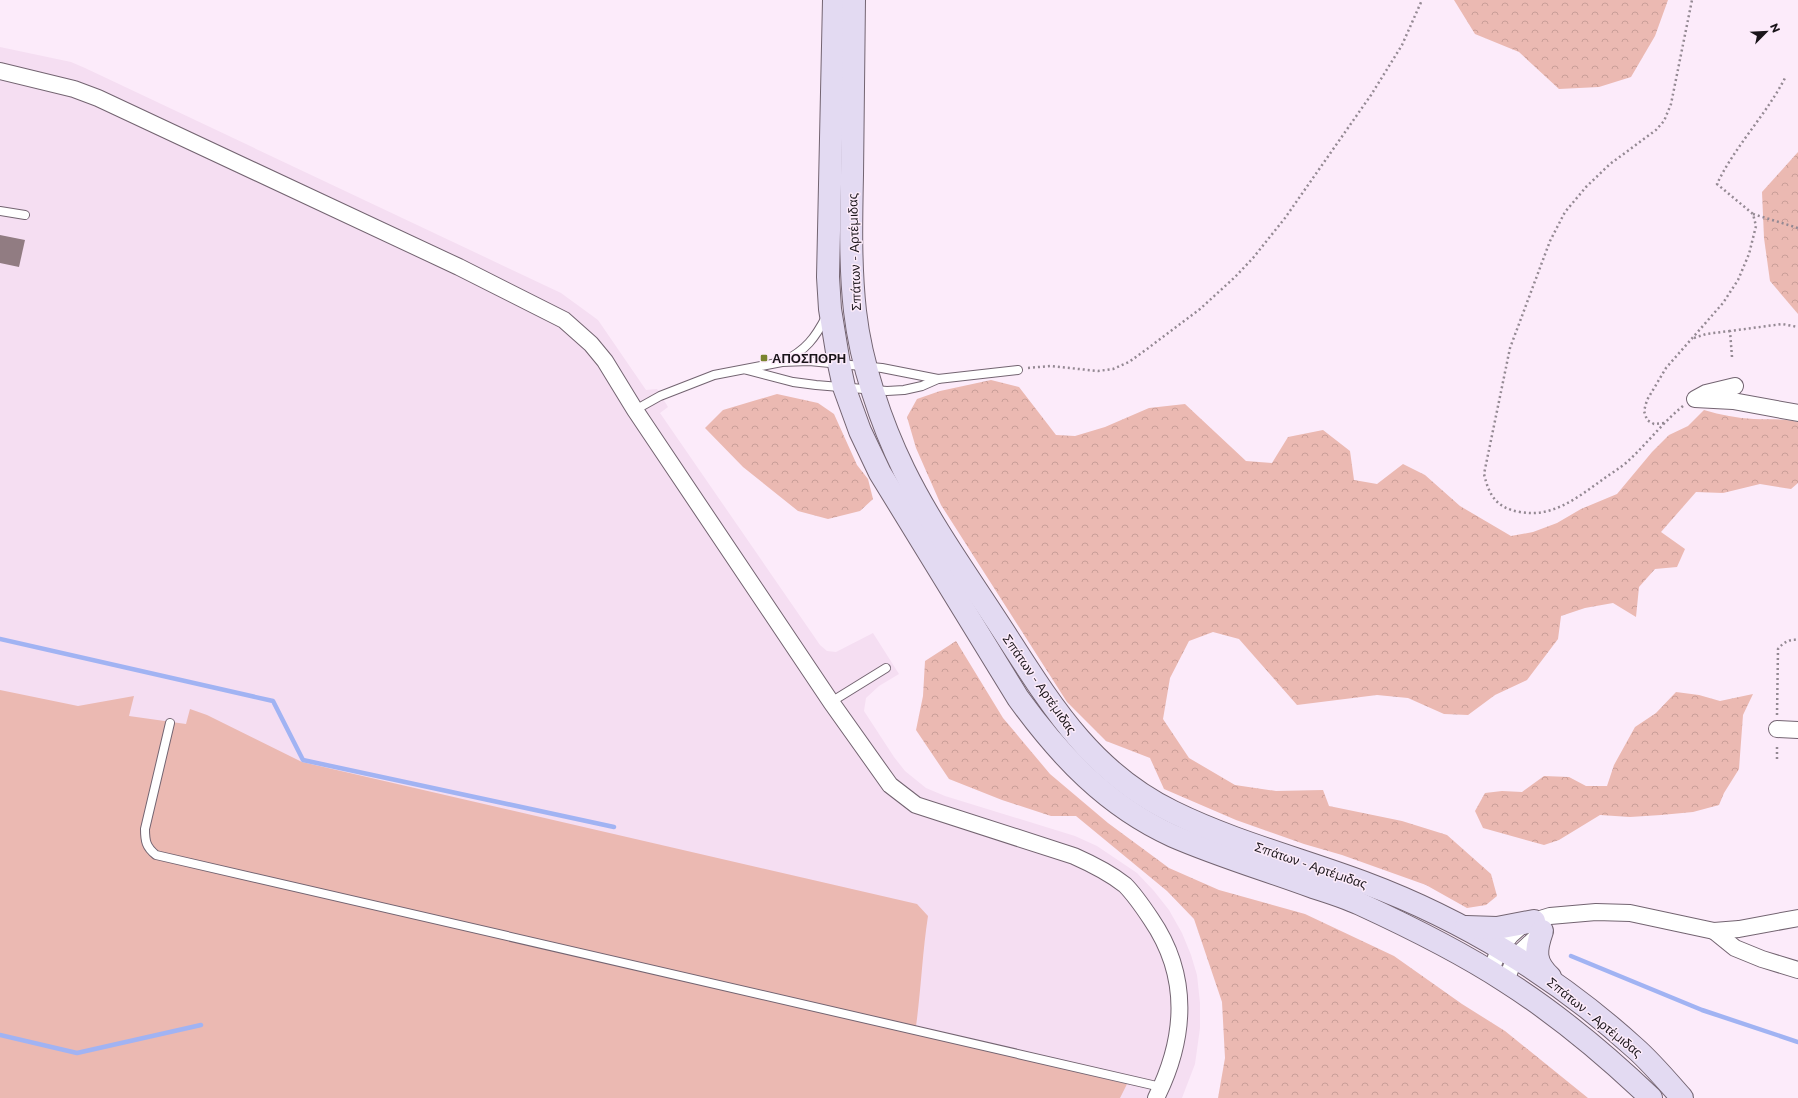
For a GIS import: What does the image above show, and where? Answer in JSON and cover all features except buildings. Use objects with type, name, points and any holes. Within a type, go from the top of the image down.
[{"type":"main road","name":"Σπάτων - Αρτέμιδας","points":[[834,0],[828,277],[830,309],[844,387],[860,430],[880,473],[1014,692],[1043,733],[1088,780],[1126,809],[1173,836],[1357,902],[1453,950],[1498,976],[1618,1066],[1651,1098]]},
{"type":"main road","name":"Σπάτων - Αρτέμιδας","points":[[854,0],[851,248],[855,314],[866,366],[873,391],[903,468],[921,502],[1045,696],[1082,744],[1127,784],[1171,811],[1231,837],[1365,883],[1426,908],[1508,953],[1556,984],[1637,1050],[1682,1098]]},
{"type":"main road","points":[[1459,926],[1497,928],[1538,926],[1538,961],[1544,972],[1556,984]]},
{"type":"street","points":[[0,71],[74,89],[98,98],[544,308],[564,320],[591,344],[604,361],[635,410],[831,702],[890,785],[916,805],[1085,861],[1108,873],[1125,886],[1140,903],[1167,946],[1179,990],[1180,1012],[1178,1037],[1159,1092]]},
{"type":"street","points":[[1695,399],[1706,393],[1735,386]]},
{"type":"street","points":[[1695,399],[1733,401],[1798,414]]},
{"type":"street","points":[[1777,729],[1798,730]]},
{"type":"street","points":[[1498,976],[1508,953],[1511,935],[1520,927],[1538,926],[1569,915],[1596,912],[1630,913],[1714,931],[1739,929],[1798,918]]},
{"type":"street","points":[[1714,931],[1735,948],[1762,959],[1798,970]]},
{"type":"lane","points":[[0,211],[25,215]]},
{"type":"lane","points":[[782,362],[798,354],[811,342],[830,309]]},
{"type":"lane","points":[[635,410],[660,396],[696,381],[731,371],[747,370],[782,362],[808,362],[866,366],[901,371],[938,379]]},
{"type":"lane","points":[[747,370],[793,382],[873,391],[904,390],[922,386],[938,379],[1018,370]]},
{"type":"lane","points":[[831,702],[886,668]]},
{"type":"lane","points":[[170,723],[145,829],[146,842],[149,849],[156,855],[1159,1092]]},
{"type":"path","points":[[1018,370],[1050,366],[1098,370],[1114,369],[1129,362],[1200,309],[1252,258],[1322,166],[1371,95],[1402,45],[1422,0]]},
{"type":"path","points":[[1692,0],[1671,104],[1664,121],[1656,130],[1610,164],[1586,187],[1565,212],[1550,240],[1510,348],[1484,474],[1487,486],[1497,503],[1512,511],[1533,515],[1557,509],[1579,498],[1626,463],[1682,406],[1695,399]]},
{"type":"path","points":[[1785,78],[1762,116],[1722,173],[1717,184],[1753,214],[1798,228]]},
{"type":"path","points":[[1664,423],[1654,424],[1647,420],[1644,411],[1646,400],[1666,368],[1723,303],[1738,280],[1749,254],[1756,226],[1753,214]]},
{"type":"path","points":[[1693,338],[1706,334],[1782,324],[1798,327]]},
{"type":"path","points":[[1730,331],[1732,357]]},
{"type":"path","points":[[1777,759],[1778,649],[1788,640],[1798,640]]},
{"type":"shaded area","points":[[0,47],[71,62],[85,68],[561,293],[598,320],[646,390],[657,389],[668,407],[660,413],[820,645],[827,651],[836,652],[873,633],[899,674],[879,686],[866,698],[864,711],[905,771],[926,788],[945,796],[1075,836],[1097,846],[1137,873],[1169,910],[1182,933],[1191,955],[1197,975],[1200,1003],[1200,1028],[1195,1064],[1182,1098],[0,1098]]},
{"type":"green space","points":[[1454,0],[1668,0],[1655,36],[1631,77],[1599,87],[1559,89],[1519,52],[1475,34]]},
{"type":"green space","points":[[1798,152],[1798,314],[1770,281],[1764,238],[1762,192]]},
{"type":"green space","points":[[991,380],[1019,387],[1056,435],[1075,436],[1105,427],[1149,408],[1185,404],[1246,461],[1272,463],[1288,437],[1323,430],[1350,451],[1354,480],[1377,484],[1403,464],[1425,475],[1460,506],[1511,536],[1533,532],[1557,523],[1581,509],[1617,494],[1652,452],[1669,435],[1688,426],[1704,410],[1741,418],[1798,422],[1798,483],[1791,489],[1760,484],[1723,493],[1696,492],[1661,532],[1685,549],[1677,567],[1655,569],[1639,587],[1636,617],[1613,603],[1585,608],[1561,616],[1558,639],[1527,680],[1495,695],[1468,715],[1444,714],[1408,698],[1377,695],[1297,705],[1239,639],[1213,632],[1189,641],[1170,678],[1163,719],[1189,758],[1235,785],[1276,791],[1323,790],[1329,806],[1402,821],[1447,835],[1491,874],[1497,896],[1486,905],[1467,908],[1426,885],[1236,820],[1164,789],[1150,758],[1106,741],[1067,702],[941,505],[916,448],[907,417],[917,399],[940,391]]},
{"type":"green space","points":[[777,394],[818,403],[834,414],[857,465],[868,479],[873,499],[860,511],[828,519],[798,511],[743,467],[705,428],[723,410]]},
{"type":"green space","points":[[956,641],[1003,718],[1050,774],[1108,823],[1169,868],[1219,890],[1305,914],[1394,956],[1462,1004],[1505,1031],[1588,1098],[1218,1098],[1225,1058],[1222,1002],[1194,919],[1167,891],[1076,816],[1051,816],[1002,800],[949,779],[916,730],[923,696],[925,661]]},
{"type":"green space","points":[[0,690],[78,706],[134,696],[129,716],[186,724],[190,709],[207,715],[302,762],[917,904],[928,916],[915,1033],[1127,1084],[1120,1098],[0,1098]]},
{"type":"green space","points":[[1676,692],[1699,695],[1720,701],[1753,694],[1743,715],[1739,769],[1724,793],[1719,805],[1693,812],[1661,815],[1630,817],[1600,815],[1559,840],[1544,845],[1483,828],[1475,811],[1485,793],[1502,791],[1522,792],[1544,776],[1569,777],[1586,786],[1607,786],[1614,765],[1635,727],[1656,713]]},
{"type":"waterway","points":[[0,639],[273,701],[303,760],[614,827]]},
{"type":"waterway","points":[[1571,956],[1702,1010],[1798,1042]]},
{"type":"waterway","points":[[0,1035],[77,1053],[201,1025]]},
{"type":"place","name":"ΑΠΟΣΠΟΡΗ","points":[[764,358]]}]
